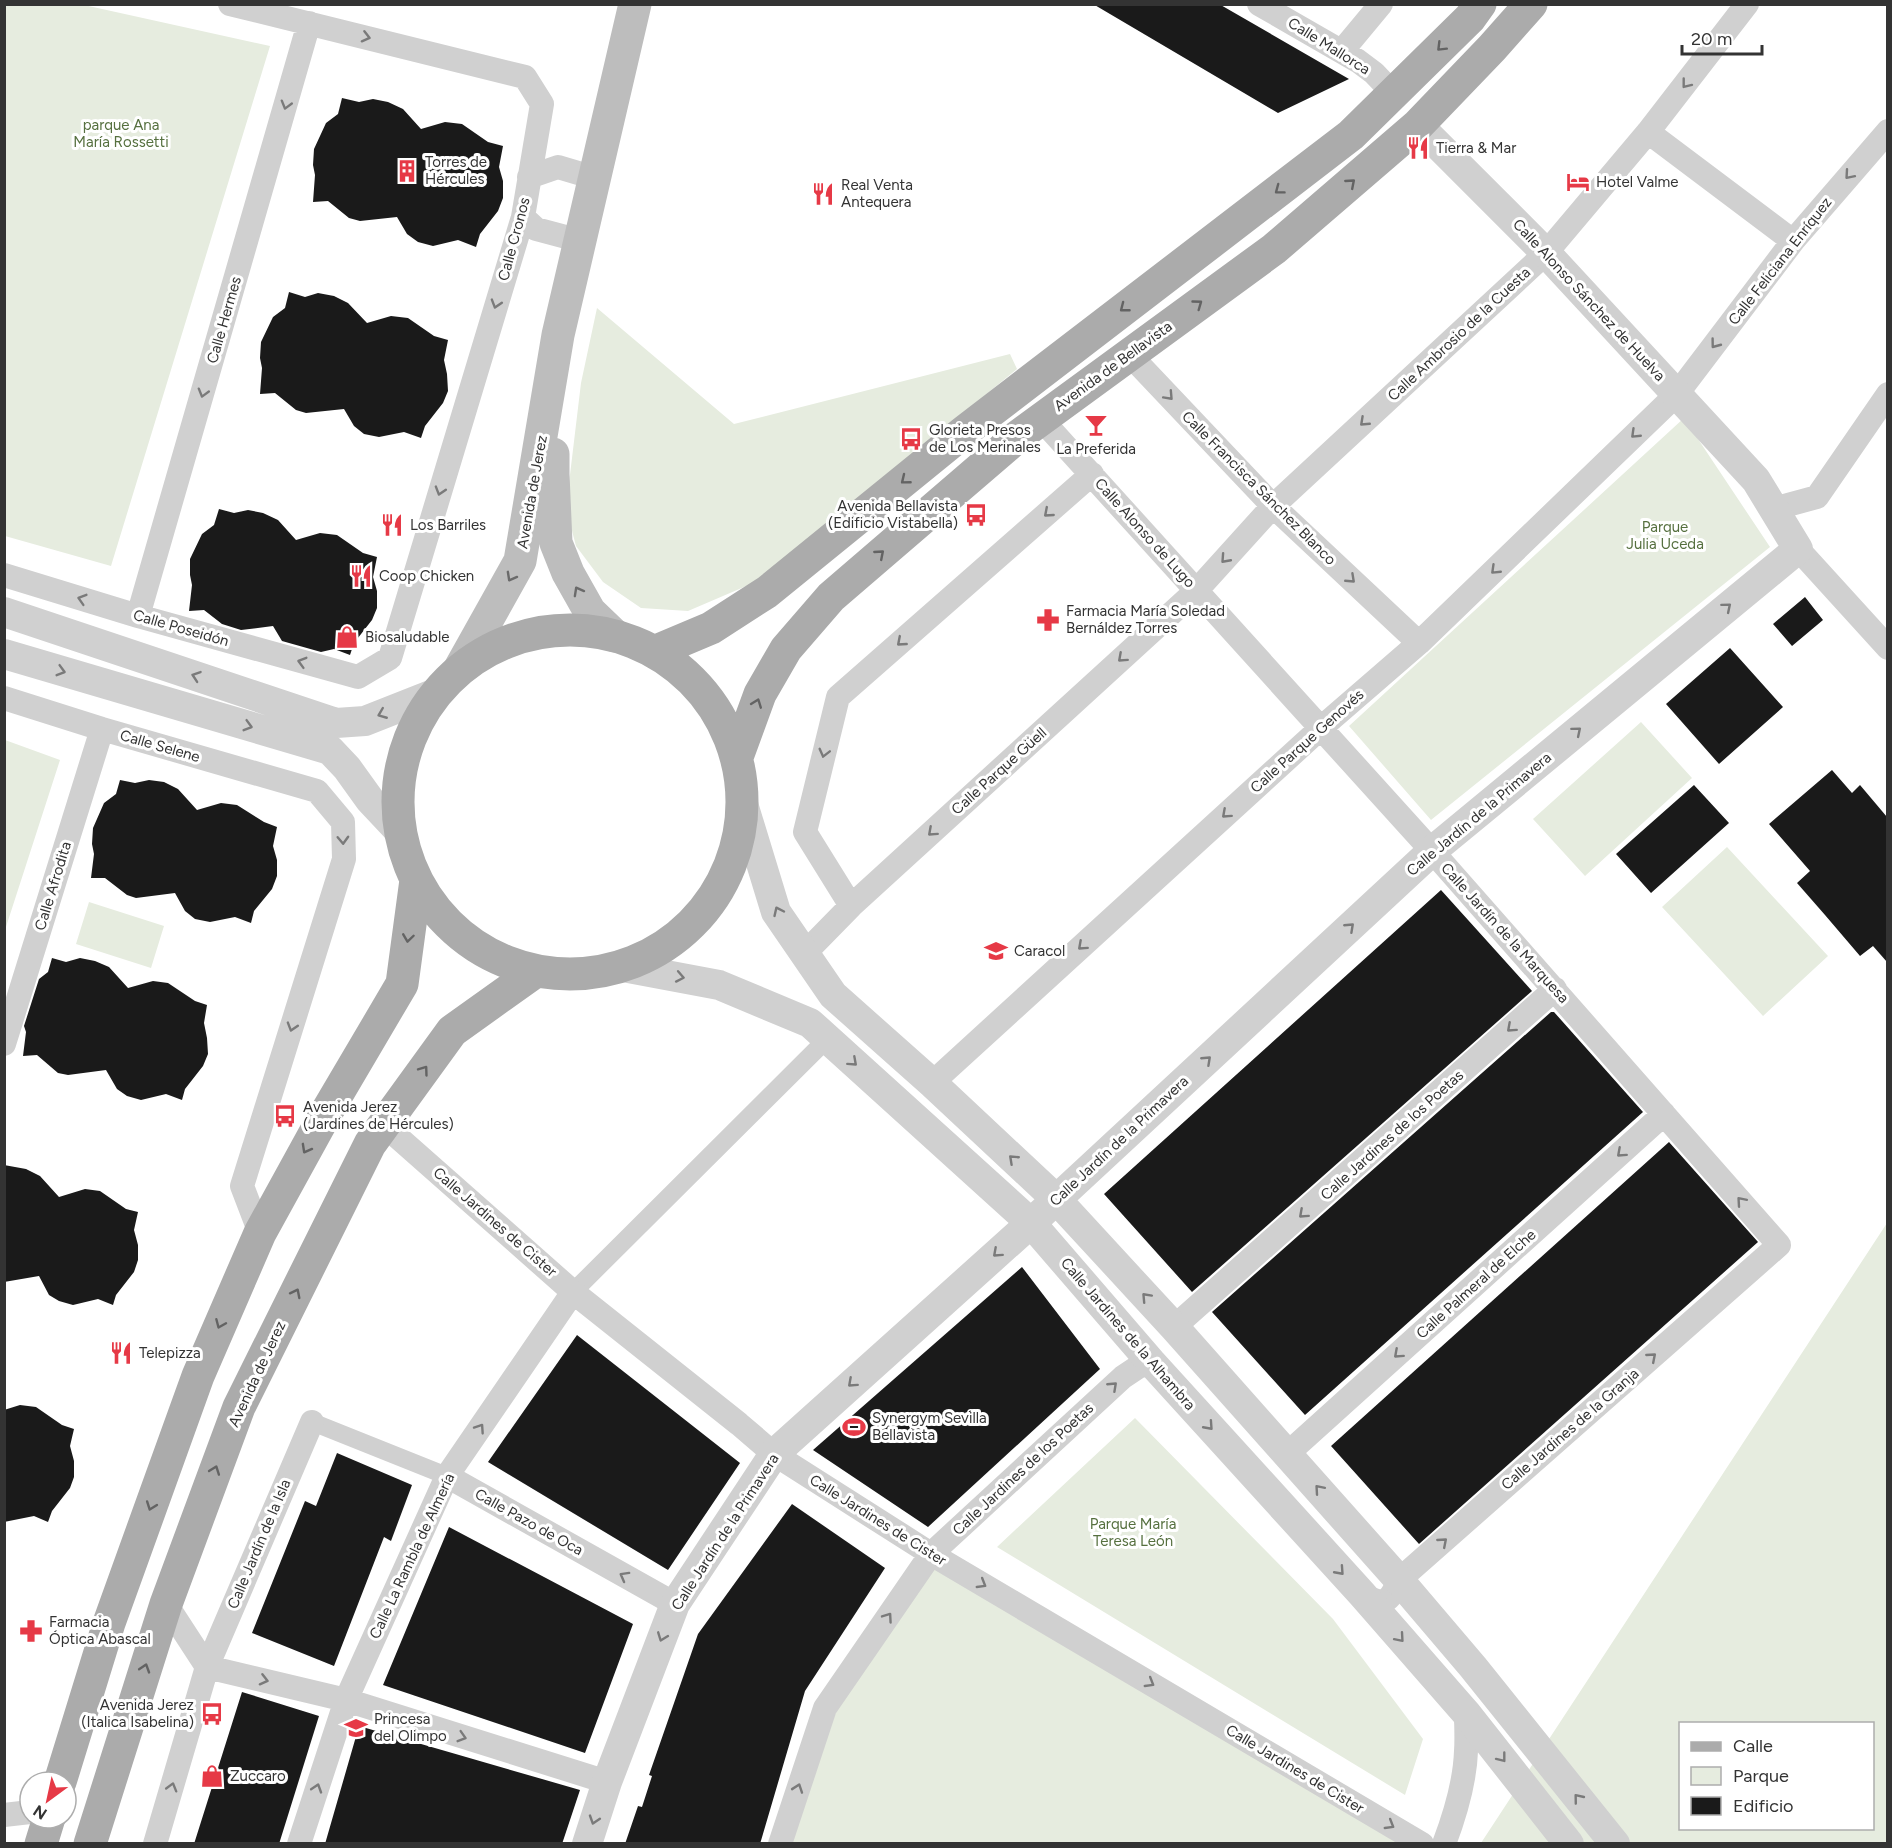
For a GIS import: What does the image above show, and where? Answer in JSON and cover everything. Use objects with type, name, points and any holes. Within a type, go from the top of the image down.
[{"type":"main road","name":"Avenida de Jerez","points":[[459,670],[520,561],[558,335],[635,4]]},
{"type":"main road","points":[[654,652],[711,628],[767,592],[965,431],[1351,135],[1470,18],[1480,4]]},
{"type":"main road","name":"Avenida de Bellavista","points":[[737,757],[760,694],[786,649],[831,597],[953,490],[1041,419],[1274,249],[1419,125],[1531,4]]},
{"type":"main road","name":"Avenida de Jerez","points":[[558,335],[553,474],[556,543],[568,573],[590,612],[615,636]]},
{"type":"main road","points":[[568,628],[615,636],[654,652],[691,679],[719,715],[737,757],[743,804],[734,857],[709,905],[671,943],[623,967],[580,975],[536,971],[487,953],[446,922],[416,880],[402,842],[397,802],[400,770],[409,738],[436,693],[459,670],[493,647],[532,634],[568,628]]},
{"type":"main road","points":[[64,1770],[109,1623],[198,1377],[260,1233],[326,1113],[402,984],[416,880]]},
{"type":"main road","name":"Avenida de Jerez","points":[[90,1844],[166,1604],[239,1407],[370,1144],[452,1031],[536,971]]},
{"type":"street","name":"Calle Cronos","points":[[230,4],[525,77],[542,104],[523,217],[390,658],[358,677]]},
{"type":"street","name":"Calle Mallorca","points":[[1259,4],[1342,51],[1374,73],[1394,94]]},
{"type":"street","points":[[1342,51],[1381,4]]},
{"type":"street","name":"Calle Ambrosio de la Cuesta","points":[[1197,590],[1273,506],[1546,253],[1648,132],[1747,4]]},
{"type":"street","name":"Calle Hermes","points":[[142,606],[309,23]]},
{"type":"street","name":"Calle Alonso Sánchez de Huelva","points":[[1419,125],[1546,253],[1756,480],[1798,549]]},
{"type":"street","name":"Calle Feliciana Enríquez","points":[[1677,394],[1793,241],[1887,131]]},
{"type":"street","points":[[1648,132],[1793,241]]},
{"type":"street","points":[[529,177],[558,167],[595,178]]},
{"type":"street","points":[[523,217],[536,230],[581,241]]},
{"type":"street","name":"Calle Francisca Sánchez Blanco","points":[[1129,354],[1273,506],[1419,643]]},
{"type":"street","name":"Calle Parque Genovés","points":[[932,1083],[1322,727],[1419,643],[1677,394]]},
{"type":"street","points":[[1773,508],[1816,497],[1887,394]]},
{"type":"street","name":"Calle Alonso de Lugo","points":[[1041,419],[1322,727]]},
{"type":"street","points":[[851,906],[805,832],[838,697],[1092,474]]},
{"type":"street","points":[[1798,549],[1887,648]]},
{"type":"street","name":"Calle Jardín de la Primavera","points":[[587,1844],[607,1782],[675,1604],[774,1454],[1030,1223],[1432,851],[1798,549]]},
{"type":"street","name":"Calle Poseidón","points":[[4,575],[142,606],[358,677]]},
{"type":"street","name":"Calle Parque Güell","points":[[804,954],[851,906],[1197,590]]},
{"type":"street","points":[[4,612],[336,723],[364,721],[436,693]]},
{"type":"street","points":[[4,654],[330,750],[347,768],[370,800],[401,833]]},
{"type":"street","name":"Calle Selene","points":[[4,698],[102,729],[317,791],[343,822],[344,859],[242,1186],[260,1233]]},
{"type":"street","name":"Calle Jardín de la Marquesa","points":[[1322,727],[1779,1245]]},
{"type":"street","name":"Calle Afrodita","points":[[4,1044],[102,729]]},
{"type":"street","points":[[743,804],[776,912],[833,995],[932,1083],[1056,1199],[1174,1327],[1399,1580],[1473,1667],[1615,1844]]},
{"type":"street","name":"Calle Jardines de la Alhambra","points":[[623,967],[719,985],[810,1023],[1030,1223],[1151,1362],[1362,1594],[1466,1713],[1569,1844]]},
{"type":"street","name":"Calle Jardines de los Poetas","points":[[1174,1327],[1555,989]]},
{"type":"street","points":[[573,1292],[827,1039]]},
{"type":"street","name":"Calle Palmeral de Elche","points":[[1287,1452],[1664,1114]]},
{"type":"street","name":"Calle Jardines de Cister","points":[[384,1125],[573,1292],[774,1454],[932,1554],[1422,1844]]},
{"type":"street","name":"Calle Jardines de la Granja","points":[[1362,1594],[1374,1602],[1382,1602],[1394,1592],[1399,1580],[1779,1245]]},
{"type":"street","name":"Calle La Rambla de Almería","points":[[299,1844],[346,1700],[447,1476],[573,1292]]},
{"type":"street","name":"Calle Jardines de los Poetas","points":[[780,1844],[825,1708],[932,1554],[1123,1377],[1151,1362]]},
{"type":"street","name":"Calle Pazo de Oca","points":[[312,1422],[447,1476],[675,1604]]},
{"type":"street","name":"Calle Jardín de la Isla","points":[[155,1844],[207,1666],[312,1422]]},
{"type":"street","points":[[166,1604],[207,1666],[346,1700],[607,1782]]},
{"type":"street","points":[[1444,1844],[1462,1780],[1466,1753],[1466,1713]]},
{"type":"green space","name":"parque Ana María Rossetti","points":[[4,5],[84,5],[270,46],[111,566],[5,536]]},
{"type":"green space","points":[[597,308],[734,424],[1010,354],[1017,369],[758,581],[688,611],[641,608],[603,582],[576,546],[566,508],[581,383]]},
{"type":"green space","name":"Parque Julia Uceda","points":[[1684,418],[1770,547],[1431,820],[1349,726]]},
{"type":"green space","points":[[1641,722],[1692,778],[1585,876],[1533,819]]},
{"type":"green space","points":[[4,740],[60,760],[5,930]]},
{"type":"green space","points":[[1727,847],[1828,956],[1763,1016],[1662,907]]},
{"type":"green space","points":[[89,902],[164,926],[151,968],[76,944]]},
{"type":"green space","points":[[1887,1223],[1887,1843],[1481,1843]]},
{"type":"green space","name":"Parque María Teresa León","points":[[1135,1418],[1333,1619],[1423,1739],[1405,1795],[997,1547]]},
{"type":"green space","points":[[931,1554],[1422,1844],[780,1844],[825,1708]]},
{"type":"building","points":[[1093,4],[1219,4],[1349,79],[1278,113]]},
{"type":"building","name":"Torres de Hércules","points":[[342,98],[359,102],[373,99],[388,102],[403,109],[421,129],[445,122],[462,124],[488,142],[503,146],[499,167],[503,181],[503,198],[498,211],[480,234],[476,247],[458,240],[433,246],[418,242],[407,234],[397,217],[360,221],[349,218],[328,201],[313,202],[314,149],[326,123],[338,114]]},
{"type":"building","points":[[289,292],[305,297],[318,293],[334,296],[348,303],[367,323],[391,316],[408,318],[434,336],[448,340],[444,360],[448,391],[443,403],[425,426],[421,438],[404,432],[379,437],[364,434],[354,426],[344,409],[306,413],[296,410],[275,393],[260,394],[261,342],[273,317],[285,308]]},
{"type":"building","points":[[219,509],[234,513],[248,510],[263,513],[278,520],[296,540],[320,533],[337,535],[363,553],[377,557],[373,577],[377,591],[377,608],[372,620],[354,643],[350,655],[334,649],[321,652],[282,641],[273,626],[241,630],[222,624],[204,610],[189,611],[192,585],[190,559],[202,534],[214,525]]},
{"type":"building","points":[[1805,597],[1823,620],[1792,646],[1773,624]]},
{"type":"building","points":[[1730,648],[1783,707],[1719,764],[1666,704]]},
{"type":"building","points":[[1832,770],[1852,793],[1860,785],[1887,817],[1887,962],[1873,946],[1860,956],[1797,883],[1810,871],[1769,824]]},
{"type":"building","points":[[120,780],[135,783],[149,780],[164,782],[178,789],[197,810],[221,803],[237,805],[264,822],[277,827],[273,846],[277,860],[277,876],[272,889],[254,911],[251,923],[235,917],[210,922],[195,919],[185,911],[175,893],[136,898],[127,895],[105,878],[91,878],[94,854],[93,828],[104,803],[116,794]]},
{"type":"building","points":[[1694,785],[1729,823],[1651,893],[1616,854]]},
{"type":"building","points":[[1441,890],[1532,991],[1192,1292],[1104,1194]]},
{"type":"building","points":[[52,958],[66,962],[80,958],[95,961],[109,967],[128,988],[153,981],[168,983],[195,1001],[207,1005],[204,1023],[208,1054],[203,1066],[185,1089],[182,1100],[166,1094],[141,1100],[127,1096],[117,1089],[106,1070],[68,1075],[58,1073],[37,1055],[23,1056],[26,1032],[24,1026],[39,979],[48,972]]},
{"type":"building","points":[[1551,1012],[1554,1012],[1643,1112],[1305,1415],[1212,1312]]},
{"type":"building","points":[[1669,1142],[1758,1242],[1419,1544],[1331,1446]]},
{"type":"building","points":[[4,1165],[26,1169],[40,1176],[59,1197],[85,1189],[100,1191],[126,1209],[138,1212],[134,1230],[138,1245],[138,1260],[134,1272],[116,1295],[113,1305],[98,1299],[73,1305],[59,1301],[49,1295],[39,1276],[4,1282]]},
{"type":"building","points":[[1022,1267],[1100,1369],[928,1527],[813,1450]]},
{"type":"building","points":[[577,1335],[740,1463],[668,1570],[488,1462]]},
{"type":"building","points":[[20,1405],[36,1407],[62,1425],[74,1429],[70,1446],[74,1461],[74,1477],[70,1488],[52,1511],[48,1522],[34,1516],[4,1522],[4,1410]]},
{"type":"building","points":[[337,1453],[412,1485],[391,1541],[384,1537],[334,1666],[252,1633],[305,1501],[316,1506]]},
{"type":"building","points":[[792,1504],[885,1568],[805,1691],[760,1844],[625,1844],[638,1806],[642,1807],[652,1776],[649,1775],[698,1634]]},
{"type":"building","points":[[449,1527],[633,1624],[585,1753],[383,1685]]},
{"type":"building","points":[[242,1692],[319,1716],[279,1844],[194,1844]]},
{"type":"building","points":[[359,1726],[580,1790],[562,1844],[325,1844]]},
{"type":"place","name":"Tierra & Mar","points":[[1418,148]]},
{"type":"place","name":"Torres de Hércules","points":[[407,171]]},
{"type":"place","name":"Hotel Valme","points":[[1578,182]]},
{"type":"place","name":"Real Venta Antequera","points":[[823,194]]},
{"type":"place","name":"La Preferida","points":[[1096,425]]},
{"type":"place","name":"Glorieta Presos de Los Merinales","points":[[911,439]]},
{"type":"place","name":"Avenida Bellavista (Edificio Vistabella)","points":[[976,515]]},
{"type":"place","name":"Los Barriles","points":[[392,525]]},
{"type":"place","name":"Coop Chicken","points":[[361,576]]},
{"type":"place","name":"Farmacia María Soledad Bernáldez Torres","points":[[1048,620]]},
{"type":"place","name":"Biosaludable","points":[[347,637]]},
{"type":"place","name":"Caracol","points":[[996,951]]},
{"type":"place","name":"Avenida Jerez (Jardines de Hércules)","points":[[285,1116]]},
{"type":"place","name":"Telepizza","points":[[121,1353]]},
{"type":"place","name":"Synergym Sevilla Bellavista","points":[[854,1427]]},
{"type":"place","name":"Farmacia Óptica Abascal","points":[[31,1631]]},
{"type":"place","name":"Avenida Jerez (Italica Isabelina)","points":[[212,1714]]},
{"type":"place","name":"Princesa del Olimpo","points":[[356,1728]]},
{"type":"place","name":"Zuccaro","points":[[212,1776]]}]
